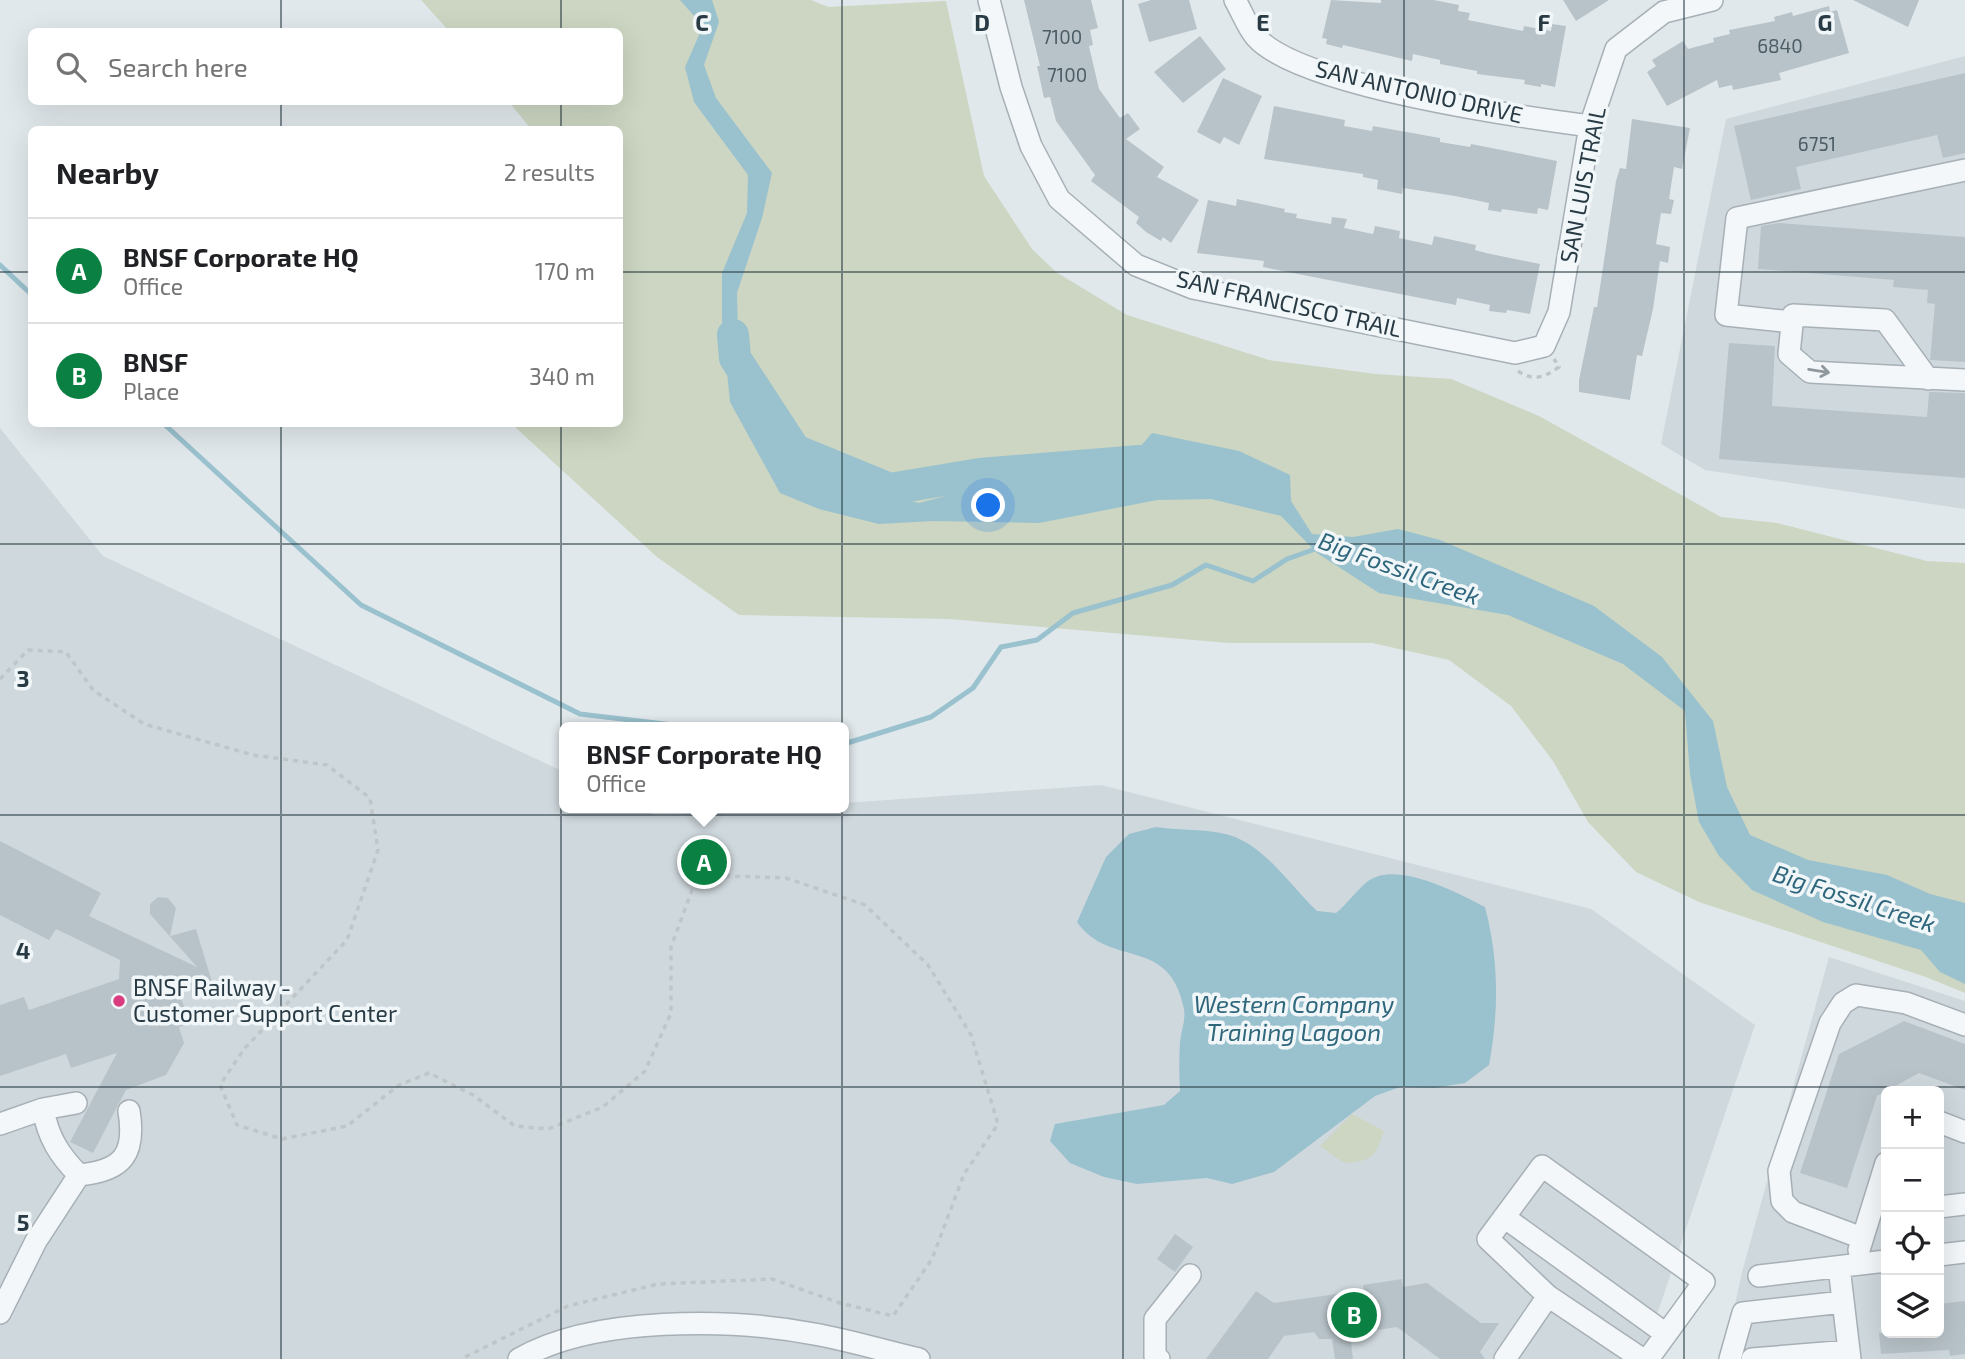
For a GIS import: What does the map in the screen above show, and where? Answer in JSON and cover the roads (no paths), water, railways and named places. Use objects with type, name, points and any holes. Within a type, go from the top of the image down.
[{"type":"street","name":"SAN FRANCISCO TRAIL","points":[[989,0],[1010,87],[1031,146],[1059,199],[1136,265],[1193,288],[1515,353],[1544,346]]},
{"type":"street","name":"SAN ANTONIO DRIVE","points":[[1236,0],[1256,38],[1297,65],[1406,94],[1512,116],[1590,126]]},
{"type":"street","name":"SAN LUIS TRAIL","points":[[1544,346],[1559,312],[1590,126],[1616,49],[1664,12],[1712,0]]},
{"type":"street","points":[[1793,321],[1726,315],[1737,218],[1965,170]]},
{"type":"street","points":[[1928,379],[1885,320],[1793,315],[1790,354],[1810,372],[1928,379],[1965,380]]},
{"type":"street","points":[[1862,1238],[1793,1212],[1782,1201],[1779,1171],[1830,1023],[1843,1003],[1856,995],[1906,1003],[1965,1025]]},
{"type":"street","points":[[0,1124],[43,1109],[76,1103]]},
{"type":"street","points":[[43,1109],[47,1129],[61,1157],[79,1175],[104,1173],[127,1156],[133,1133],[129,1111]]},
{"type":"street","points":[[1944,1124],[1965,1132]]},
{"type":"street","points":[[1642,1359],[1548,1296],[1488,1239],[1542,1166],[1704,1282],[1648,1359]]},
{"type":"street","points":[[0,1313],[36,1241],[79,1175]]},
{"type":"street","points":[[1944,1206],[1965,1204]]},
{"type":"street","points":[[1752,1359],[1850,1355],[1843,1302],[1847,1266],[1879,1209]]},
{"type":"street","points":[[1504,1217],[1666,1334]]},
{"type":"street","points":[[1944,1254],[1965,1252]]},
{"type":"street","points":[[1759,1276],[1881,1262]]},
{"type":"street","points":[[1159,1359],[1155,1356],[1155,1319],[1190,1275]]},
{"type":"street","points":[[1505,1359],[1548,1296]]},
{"type":"street","points":[[1730,1359],[1743,1313],[1843,1302]]},
{"type":"street","points":[[519,1359],[541,1346],[571,1337],[660,1324],[740,1327],[813,1334],[919,1359]]},
{"type":"water","points":[[680,0],[712,0],[719,22],[704,65],[716,98],[772,173],[762,218],[737,293],[738,335],[752,405],[794,456],[851,485],[919,503],[1019,477],[1048,478],[1132,456],[1152,433],[1239,451],[1290,475],[1291,501],[1312,534],[1353,537],[1398,529],[1440,540],[1594,606],[1662,657],[1713,721],[1727,787],[1750,835],[1808,860],[1887,875],[1930,894],[1965,903],[1965,984],[1940,972],[1921,950],[1823,922],[1752,890],[1719,856],[1699,822],[1690,774],[1685,711],[1623,664],[1508,615],[1379,593],[1317,553],[1281,516],[1211,499],[1157,500],[1039,523],[933,521],[879,524],[819,509],[780,493],[730,402],[722,321],[722,273],[747,213],[748,175],[694,102],[685,67],[703,26]]},
{"type":"water","name":"Western Company Training Lagoon","points":[[1156,827],[1221,833],[1236,837],[1262,854],[1317,911],[1336,913],[1367,882],[1379,876],[1393,874],[1410,876],[1443,887],[1485,907],[1493,946],[1496,986],[1495,1025],[1489,1065],[1465,1083],[1434,1088],[1400,1087],[1375,1096],[1274,1172],[1232,1184],[1207,1178],[1137,1184],[1104,1177],[1070,1163],[1050,1141],[1055,1124],[1164,1105],[1180,1091],[1180,1042],[1184,1009],[1177,986],[1166,971],[1153,961],[1106,945],[1090,936],[1077,922],[1106,857],[1129,834]]},
{"type":"waterway","points":[[0,265],[28,291]]},
{"type":"waterway","name":"Big Fossil Creek","points":[[733,335],[735,358],[795,450],[890,489],[980,474],[1140,461]]},
{"type":"waterway","points":[[167,427],[361,605],[580,714],[648,722]]},
{"type":"waterway","points":[[849,742],[931,717],[973,688],[1001,647],[1037,640],[1073,613],[1172,585],[1206,565],[1253,581],[1287,559],[1318,548]]},
{"type":"place","name":"BNSF Corporate HQ","points":[[704,862]]},
{"type":"place","name":"BNSF Railway - Customer Support Center","points":[[119,1001]]},
{"type":"place","name":"BNSF","points":[[1354,1315]]}]
